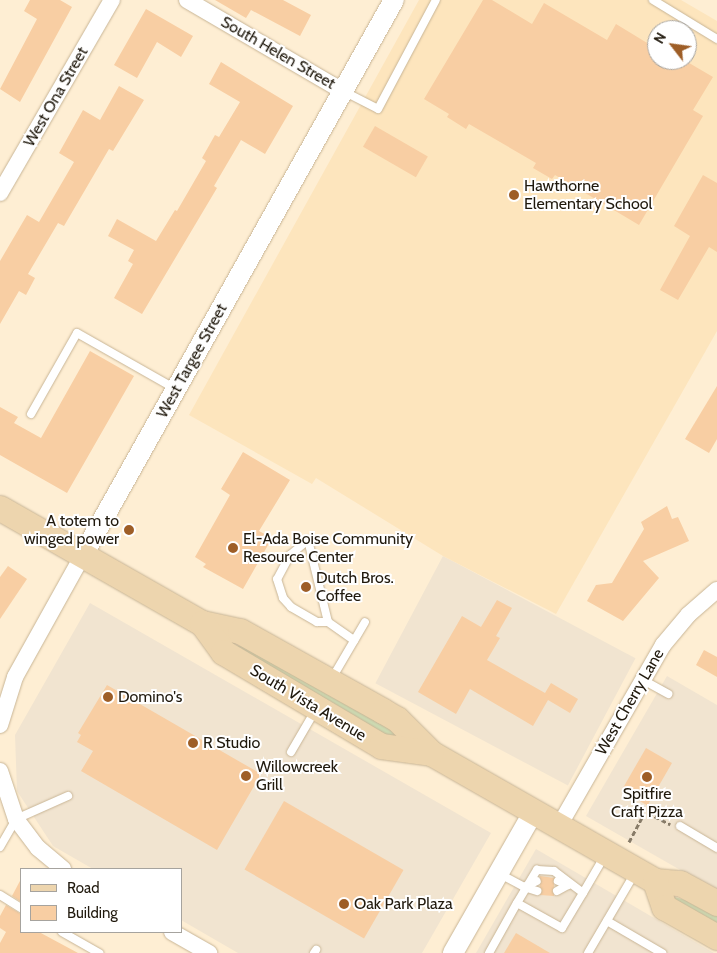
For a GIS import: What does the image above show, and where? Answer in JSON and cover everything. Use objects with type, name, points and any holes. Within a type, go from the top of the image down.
[{"type":"main road","name":"South Vista Avenue","points":[[0,508],[202,623],[240,631],[397,719],[431,752],[629,866],[680,883],[717,903]]},
{"type":"main road","name":"South Vista Avenue","points":[[202,623],[224,652],[381,746],[431,752]]},
{"type":"main road","points":[[629,866],[664,907],[717,937]]},
{"type":"street","name":"West Ona Street","points":[[0,193],[112,0]]},
{"type":"street","name":"South Helen Street","points":[[187,0],[343,90]]},
{"type":"street","name":"West Targee Street","points":[[0,725],[15,677],[394,0]]},
{"type":"street","name":"West Cherry Lane","points":[[559,826],[663,646],[688,615],[717,590]]},
{"type":"street","points":[[0,771],[16,819],[38,848],[62,868]]},
{"type":"street","points":[[453,953],[534,811]]},
{"type":"street","points":[[174,933],[210,953]]},
{"type":"lane","points":[[343,90],[378,109],[436,0]]},
{"type":"lane","points":[[653,0],[717,39]]},
{"type":"lane","points":[[31,414],[77,333],[176,389]]},
{"type":"lane","points":[[328,622],[308,540],[290,555],[277,579],[283,598],[292,607],[317,622],[328,622],[354,640]]},
{"type":"lane","points":[[330,681],[365,622]]},
{"type":"lane","points":[[643,680],[668,694]]},
{"type":"lane","points":[[291,752],[316,708]]},
{"type":"lane","points":[[0,846],[16,819],[68,796]]},
{"type":"lane","points":[[680,826],[717,848]]},
{"type":"lane","points":[[516,903],[562,928],[583,893],[629,866]]},
{"type":"lane","points":[[588,953],[607,921],[629,866]]},
{"type":"lane","points":[[488,953],[524,887],[537,870],[554,871],[564,877],[568,885]]},
{"type":"lane","points":[[499,873],[524,887],[537,891]]},
{"type":"lane","points":[[558,880],[583,893]]},
{"type":"lane","points":[[524,887],[537,881]]},
{"type":"lane","points":[[557,891],[568,885]]},
{"type":"lane","points":[[0,895],[20,907]]},
{"type":"lane","points":[[607,921],[662,953]]},
{"type":"lane","points":[[64,933],[99,953]]},
{"type":"path","points":[[648,813],[680,826]]},
{"type":"path","points":[[629,866],[642,818]]},
{"type":"shaded area","name":"Hawthorne Elementary School","points":[[419,0],[681,0],[717,21],[717,331],[556,614],[443,556],[316,478],[312,484],[189,415]]},
{"type":"shaded area","points":[[443,556],[635,658],[568,785],[375,683]]},
{"type":"shaded area","points":[[90,603],[491,833],[422,953],[238,953],[182,921],[182,868],[91,868],[53,846],[17,791],[15,735]]},
{"type":"shaded area","points":[[667,676],[717,705],[717,891],[586,816]]},
{"type":"shaded area","points":[[536,849],[714,953],[476,953]]},
{"type":"green space","points":[[233,645],[246,647],[417,742],[392,740]]},
{"type":"green space","points":[[671,896],[689,901],[717,915],[717,927]]},
{"type":"building","points":[[30,0],[60,0],[72,7],[20,102],[0,89],[37,19],[24,11]]},
{"type":"building","points":[[215,0],[283,0],[311,15],[300,36],[251,10],[246,18]]},
{"type":"building","points":[[483,0],[492,0],[532,24],[544,3],[607,40],[616,24],[647,43],[647,70],[697,70],[697,68],[713,77],[693,110],[703,116],[639,225],[555,175],[552,179],[533,168],[536,163],[469,124],[466,129],[447,117],[449,114],[424,99]]},
{"type":"building","points":[[146,9],[193,36],[181,57],[157,42],[137,78],[114,65]]},
{"type":"building","points":[[221,62],[293,106],[265,154],[241,140],[214,186],[217,188],[142,314],[114,298],[133,264],[128,261],[134,250],[108,236],[117,219],[156,241],[175,210],[177,211],[206,161],[202,158],[215,135],[219,137],[240,102],[209,84]]},
{"type":"building","points":[[119,86],[144,100],[113,151],[109,149],[64,226],[58,223],[28,274],[35,278],[26,295],[19,291],[0,324],[0,261],[27,215],[39,222],[74,162],[59,153],[83,110],[100,120]]},
{"type":"building","points":[[375,126],[428,157],[416,177],[363,147]]},
{"type":"building","points":[[703,175],[717,183],[717,252],[709,247],[678,300],[660,290],[690,236],[674,226]]},
{"type":"building","points":[[90,351],[134,376],[67,493],[0,455],[0,407],[18,417],[14,423],[41,438]]},
{"type":"building","points":[[717,386],[717,439],[709,453],[685,439]]},
{"type":"building","points":[[243,452],[290,480],[259,531],[272,538],[243,589],[203,567],[206,564],[195,557],[230,495],[221,489]]},
{"type":"building","points":[[667,506],[672,519],[678,517],[689,541],[643,561],[659,578],[623,621],[587,601],[596,585],[612,583],[644,529],[641,522]]},
{"type":"building","points":[[8,566],[27,579],[0,619],[0,577]]},
{"type":"building","points":[[497,600],[512,608],[496,636],[500,638],[487,660],[545,693],[551,683],[578,699],[570,713],[548,700],[533,726],[470,689],[456,714],[418,692],[462,616],[481,627]]},
{"type":"building","points":[[704,650],[717,657],[717,677],[696,665]]},
{"type":"building","points":[[107,685],[261,774],[217,850],[81,771],[93,751],[77,742],[81,735],[78,733]]},
{"type":"building","name":"Spitfire Craft Pizza","points":[[646,748],[672,763],[647,805],[622,790]]},
{"type":"building","name":"Oak Park Plaza","points":[[284,801],[404,870],[364,938],[244,869]]},
{"type":"building","points":[[540,876],[554,878],[554,896],[540,895]]},
{"type":"building","points":[[20,881],[20,901],[12,896]]},
{"type":"building","points":[[6,905],[20,913],[20,933],[41,933],[78,953],[0,953],[0,943],[6,932],[0,928],[0,916]]},
{"type":"building","points":[[516,933],[550,953],[504,953]]},
{"type":"place","name":"Hawthorne Elementary School","points":[[514,195]]},
{"type":"place","name":"A totem to winged power","points":[[129,530]]},
{"type":"place","name":"El-Ada Boise Community Resource Center","points":[[233,548]]},
{"type":"place","name":"Dutch Bros. Coffee","points":[[306,587]]},
{"type":"place","name":"Domino's","points":[[108,697]]},
{"type":"place","name":"R Studio","points":[[193,743]]},
{"type":"place","name":"Willowcreek Grill","points":[[246,776]]},
{"type":"place","name":"Spitfire Craft Pizza","points":[[647,777]]},
{"type":"place","name":"Oak Park Plaza","points":[[344,904]]}]
